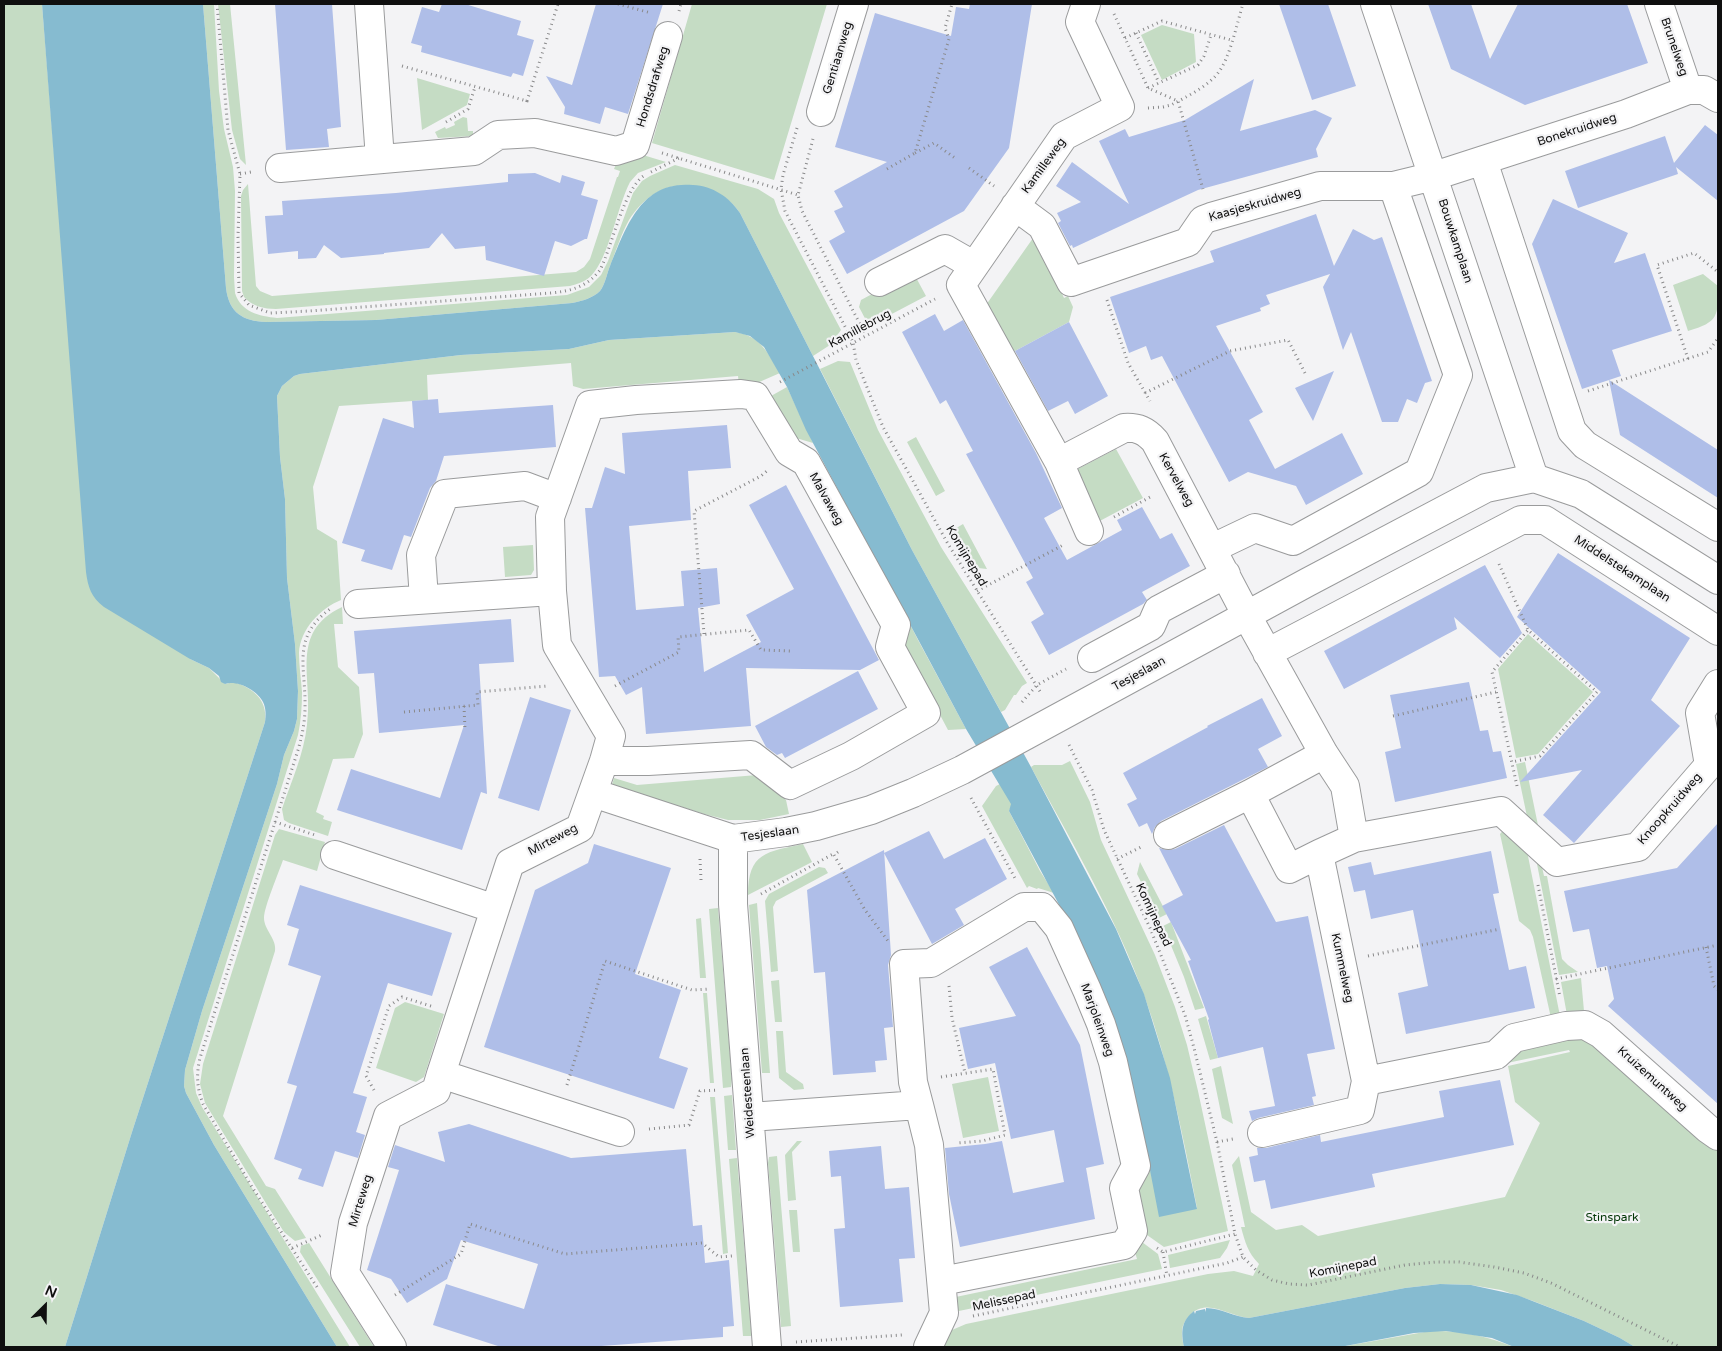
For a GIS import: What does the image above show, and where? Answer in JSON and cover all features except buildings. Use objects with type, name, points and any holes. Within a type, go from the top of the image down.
[{"type":"street","points":[[369,4],[380,159]]},
{"type":"street","name":"Gentiaanweg","points":[[821,112],[854,4]]},
{"type":"street","points":[[1086,4],[1080,22],[1120,107]]},
{"type":"street","name":"Bouwkamplaan","points":[[1375,4],[1534,478]]},
{"type":"street","name":"Brunelweg","points":[[1659,4],[1688,90]]},
{"type":"street","name":"Hondsdrafweg","points":[[280,168],[474,151],[498,135],[534,132],[616,151],[635,144],[664,26]]},
{"type":"street","points":[[1688,90],[1704,90],[1718,98]]},
{"type":"street","name":"Bonekruidweg","points":[[1434,176],[1626,114],[1688,90]]},
{"type":"street","name":"Kamilleweg","points":[[967,275],[1064,136],[1120,107]]},
{"type":"street","points":[[1483,161],[1572,431],[1585,445],[1718,527]]},
{"type":"street","name":"Kaasjeskruidweg","points":[[1015,206],[1042,226],[1071,282],[1188,242],[1203,220],[1211,217],[1320,186],[1393,186],[1434,176]]},
{"type":"street","points":[[1213,548],[1255,528],[1293,540],[1419,472],[1458,375],[1393,186]]},
{"type":"street","points":[[879,282],[945,250],[967,275],[1059,462],[1089,531]]},
{"type":"street","name":"Malvaweg","points":[[593,793],[611,736],[557,645],[552,591],[550,517],[590,404],[741,394],[755,396],[788,452],[806,462],[896,624],[890,647],[926,713],[851,756],[790,786],[751,754],[648,761],[604,761]]},
{"type":"street","points":[[1059,462],[1124,428],[1133,427],[1140,430]]},
{"type":"street","name":"Kervelweg","points":[[1140,430],[1146,432],[1155,441],[1213,548],[1247,616]]},
{"type":"street","points":[[1534,478],[1581,494],[1718,580]]},
{"type":"street","name":"Tesjeslaan","points":[[733,839],[809,828],[870,810],[913,793],[962,770],[1056,720],[1308,582],[1486,488],[1534,478]]},
{"type":"street","points":[[424,599],[421,555],[445,494],[525,486],[557,498]]},
{"type":"street","name":"Middelstekamplaan","points":[[1486,536],[1521,520],[1545,520],[1718,631]]},
{"type":"street","points":[[1267,653],[1486,536]]},
{"type":"street","points":[[1092,658],[1151,626],[1158,610],[1226,574]]},
{"type":"street","points":[[358,604],[552,591]]},
{"type":"street","points":[[1247,616],[1324,754],[1344,786],[1354,838],[1289,869],[1250,794]]},
{"type":"street","name":"Knoopkruidweg","points":[[1354,838],[1501,811],[1557,862],[1638,847],[1709,765],[1700,713],[1718,684]]},
{"type":"street","points":[[1168,835],[1324,754]]},
{"type":"street","points":[[593,793],[733,839]]},
{"type":"street","name":"Mirteweg","points":[[392,1347],[345,1273],[353,1223],[388,1116],[436,1091],[510,863],[580,828],[593,793]]},
{"type":"street","name":"Weidesteenlaan","points":[[733,839],[733,904],[767,1346]]},
{"type":"street","name":"Kummelweg","points":[[1262,1133],[1360,1110],[1366,1081],[1319,854]]},
{"type":"street","points":[[335,855],[495,909]]},
{"type":"street","points":[[933,1337],[944,1313],[942,1281],[929,1145],[916,1093],[904,964],[931,963],[1024,907],[1031,906]]},
{"type":"street","name":"Marjoleinweg","points":[[1031,906],[1042,907],[1059,928],[1101,1024],[1113,1062],[1136,1166],[1124,1188],[1133,1231]]},
{"type":"street","points":[[1366,1081],[1496,1055],[1514,1038],[1575,1026]]},
{"type":"street","name":"Kruizemuntweg","points":[[1575,1026],[1601,1034],[1718,1136]]},
{"type":"street","points":[[442,1074],[620,1132]]},
{"type":"street","points":[[749,1104],[916,1093]]},
{"type":"street","points":[[942,1281],[1124,1245],[1133,1231]]},
{"type":"path","points":[[217,4],[228,130],[240,174],[239,294],[249,305],[260,310],[270,313],[308,311],[550,293],[576,289],[594,278],[600,270],[627,199],[636,183],[648,173],[679,158],[798,195]]},
{"type":"path","points":[[519,134],[527,101],[558,4]]},
{"type":"path","points":[[618,4],[664,26]]},
{"type":"path","points":[[915,153],[949,39],[945,28],[952,4]]},
{"type":"path","points":[[1086,4],[1114,13],[1148,88],[1178,101]]},
{"type":"path","points":[[1120,107],[1163,107],[1178,101],[1212,80],[1220,71],[1226,59],[1242,4]]},
{"type":"path","points":[[1125,38],[1162,21],[1232,40]]},
{"type":"path","points":[[1136,33],[1160,83]]},
{"type":"path","points":[[1148,88],[1198,65],[1204,56],[1211,35]]},
{"type":"path","points":[[373,57],[527,101]]},
{"type":"path","points":[[430,155],[428,133],[468,109],[475,86]]},
{"type":"path","points":[[1178,101],[1211,217]]},
{"type":"path","points":[[821,112],[798,195],[802,212],[866,336]]},
{"type":"path","points":[[887,169],[934,143],[955,158]]},
{"type":"path","name":"Komijnepad","points":[[780,189],[785,211],[854,342],[856,360],[883,427],[948,544],[1037,685],[1092,790],[1104,830],[1150,928],[1185,1015],[1217,1142],[1235,1234],[1243,1257],[1256,1270],[1272,1280],[1289,1284],[1308,1285],[1428,1262],[1459,1262],[1494,1266],[1524,1273],[1551,1283],[1680,1347]]},
{"type":"path","points":[[1688,359],[1657,265],[1694,253],[1718,272]]},
{"type":"path","points":[[1098,273],[1128,364],[1150,402],[1140,430]]},
{"type":"path","name":"Kamillebrug","points":[[776,384],[866,336],[967,275]]},
{"type":"path","points":[[1562,399],[1708,352],[1718,338]]},
{"type":"path","points":[[1145,393],[1230,351],[1288,340],[1306,373]]},
{"type":"path","points":[[704,634],[694,510],[761,476],[788,452]]},
{"type":"path","points":[[977,590],[1178,482]]},
{"type":"path","points":[[1486,536],[1528,630],[1597,692],[1540,756],[1512,762]]},
{"type":"path","points":[[318,1289],[252,1187],[204,1104],[198,1092],[197,1074],[203,1049],[298,750],[304,726],[302,653],[306,639],[319,618],[330,609],[342,604],[358,604]]},
{"type":"path","points":[[590,699],[678,652],[678,637],[749,630],[761,650],[792,651]]},
{"type":"path","points":[[1518,787],[1492,672],[1528,630]]},
{"type":"path","points":[[1020,705],[1037,685],[1080,661],[1092,658]]},
{"type":"path","points":[[404,712],[478,705],[477,692],[550,686],[573,671]]},
{"type":"path","points":[[1393,716],[1496,692]]},
{"type":"path","points":[[464,706],[465,730]]},
{"type":"path","points":[[962,801],[971,797],[1031,906]]},
{"type":"path","points":[[275,822],[326,838],[335,855]]},
{"type":"path","points":[[733,904],[761,894],[842,850]]},
{"type":"path","points":[[699,854],[702,889]]},
{"type":"path","points":[[834,855],[865,910],[904,964]]},
{"type":"path","points":[[1538,883],[1556,979],[1575,1026]]},
{"type":"path","points":[[1341,962],[1500,929]]},
{"type":"path","points":[[1556,979],[1718,945]]},
{"type":"path","points":[[1706,947],[1714,986],[1718,990]]},
{"type":"path","points":[[946,954],[952,1018],[965,1073]]},
{"type":"path","points":[[559,1112],[605,961],[692,990],[710,989],[709,980]]},
{"type":"path","points":[[413,1103],[373,1090],[366,1076],[389,1006],[402,997],[460,1015]]},
{"type":"path","points":[[916,1093],[965,1073],[993,1069],[1005,1135],[982,1141],[929,1145]]},
{"type":"path","points":[[718,1081],[719,1099]]},
{"type":"path","points":[[620,1132],[689,1125],[700,1091],[718,1090],[749,1104]]},
{"type":"path","points":[[369,1311],[461,1254],[470,1224],[566,1254],[702,1243],[719,1257],[732,1256]]},
{"type":"path","points":[[1133,1231],[1163,1252],[1167,1276]]},
{"type":"path","points":[[1163,1252],[1235,1234]]},
{"type":"path","points":[[731,1247],[732,1265]]},
{"type":"path","name":"Melissepad","points":[[767,1346],[912,1334],[933,1337],[965,1318],[1227,1263],[1243,1257]]},
{"type":"green space","points":[[4,4],[42,4],[60,227],[190,659],[209,668],[225,684],[234,682],[253,691],[262,701],[265,714],[265,722],[132,1132],[65,1347],[4,1347]]},
{"type":"green space","points":[[203,4],[214,4],[219,91],[224,129],[233,167],[235,191],[235,293],[246,309],[264,316],[277,318],[567,295],[589,287],[601,275],[633,193],[642,181],[675,165],[758,189],[774,199],[779,213],[841,330],[830,345],[813,356],[740,213],[731,202],[722,196],[688,186],[678,186],[659,191],[635,211],[626,225],[602,288],[594,296],[583,300],[572,303],[376,320],[266,322],[250,320],[238,314],[230,304],[226,288]]},
{"type":"green space","points":[[218,4],[230,4],[246,165],[240,159],[232,130]]},
{"type":"green space","points":[[692,4],[827,4],[774,180],[652,143]]},
{"type":"green space","points":[[1162,25],[1194,34],[1196,62],[1162,80],[1141,35]]},
{"type":"green space","points":[[417,78],[470,94],[467,105],[422,130]]},
{"type":"green space","points":[[463,117],[467,118],[468,131],[473,131],[473,136],[438,138],[435,132],[455,125],[454,122]]},
{"type":"green space","points":[[643,155],[666,162],[638,173],[630,182],[603,257],[591,276],[578,284],[276,309],[258,306],[244,297],[242,291],[241,196],[248,184],[256,286],[260,291],[272,296],[576,272],[584,267],[590,259],[620,171],[614,169],[616,164]]},
{"type":"green space","points":[[1038,231],[1046,259],[1064,298],[1068,296],[1073,307],[1069,322],[1015,351],[1009,348],[986,305]]},
{"type":"green space","points":[[913,272],[926,296],[869,326],[859,307],[861,300]]},
{"type":"green space","points":[[1703,274],[1718,286],[1717,311],[1711,321],[1688,331],[1673,285]]},
{"type":"green space","points":[[735,332],[744,334],[757,341],[767,352],[780,373],[757,383],[739,385],[738,376],[583,389],[573,386],[571,363],[427,375],[428,400],[339,406],[313,487],[317,529],[337,541],[341,600],[326,608],[313,620],[300,644],[299,658],[302,697],[298,735],[193,1068],[196,1093],[202,1107],[350,1347],[337,1347],[214,1145],[184,1086],[185,1070],[202,1011],[297,719],[298,691],[295,644],[287,578],[285,499],[280,457],[277,396],[282,386],[294,376],[300,374],[461,355],[569,349],[609,340]]},
{"type":"green space","points":[[838,361],[850,362],[878,430],[941,547],[1027,683],[1022,686],[1005,710],[1001,712],[912,550],[820,369]]},
{"type":"green space","points":[[787,387],[813,443],[796,438],[771,396]]},
{"type":"green space","points":[[916,437],[945,491],[936,496],[907,442]]},
{"type":"green space","points":[[1116,449],[1143,498],[1096,523],[1070,473]]},
{"type":"green space","points":[[963,524],[987,569],[978,568],[953,530]]},
{"type":"green space","points":[[533,545],[534,570],[531,575],[505,577],[503,547]]},
{"type":"green space","points":[[342,607],[343,624],[334,624],[338,667],[359,687],[363,734],[354,758],[333,759],[316,812],[324,816],[323,819],[332,822],[328,836],[289,823],[284,820],[282,809],[300,757],[307,725],[307,658],[309,643],[315,630],[325,618]]},
{"type":"green space","points":[[911,626],[966,729],[948,730],[903,645]]},
{"type":"green space","points":[[1528,634],[1593,692],[1538,754],[1516,758],[1498,669]]},
{"type":"green space","points":[[1070,761],[1090,802],[1101,840],[1155,955],[1175,1007],[1187,1045],[1198,1091],[1228,1231],[1164,1247],[1147,1235],[1135,1182],[1149,1165],[1197,1208],[1168,1074],[1144,995],[1106,907],[1031,767],[1034,765],[1062,765]]},
{"type":"green space","points":[[1525,762],[1540,835],[1529,826],[1516,764]]},
{"type":"green space","points":[[757,775],[786,800],[789,814],[760,820],[728,820],[612,785],[614,778],[637,785]]},
{"type":"green space","points":[[1000,784],[1012,804],[1009,811],[1040,871],[1054,893],[1029,886],[1027,888],[982,806],[996,786]]},
{"type":"green space","points":[[1508,825],[1525,841],[1560,1016],[1551,1018],[1533,937],[1530,930],[1519,921],[1500,834]]},
{"type":"green space","points":[[279,829],[325,842],[317,871],[283,860],[272,889],[264,918],[266,927],[274,942],[275,951],[223,1116],[266,1186],[275,1189],[306,1238],[295,1241],[284,1232],[205,1103],[200,1084],[203,1064],[275,835]]},
{"type":"green space","points":[[803,844],[812,862],[748,895],[752,870],[762,856],[779,849]]},
{"type":"green space","points":[[1535,854],[1540,858],[1544,876],[1547,876],[1562,959],[1578,972],[1559,975]]},
{"type":"green space","points":[[1140,862],[1167,914],[1159,918],[1137,874]]},
{"type":"green space","points":[[819,867],[825,868],[828,873],[776,901],[773,907],[778,971],[771,972],[765,901],[769,894]]},
{"type":"green space","points":[[757,903],[770,1073],[762,1073],[749,905]]},
{"type":"green space","points":[[718,908],[732,1079],[731,1087],[723,1088],[709,909]]},
{"type":"green space","points":[[701,918],[706,978],[700,978],[696,919]]},
{"type":"green space","points":[[1171,922],[1204,1008],[1195,1010],[1163,926]]},
{"type":"green space","points":[[1581,978],[1584,1011],[1567,1015],[1561,982]]},
{"type":"green space","points":[[779,980],[782,1022],[775,1022],[771,981]]},
{"type":"green space","points":[[703,993],[707,993],[714,1083],[710,1083]]},
{"type":"green space","points":[[405,1002],[444,1014],[424,1077],[416,1082],[376,1068],[395,1008]]},
{"type":"green space","points":[[1206,1016],[1218,1058],[1210,1060],[1198,1019]]},
{"type":"green space","points":[[776,1031],[783,1031],[786,1072],[803,1084],[804,1089],[794,1090],[779,1078]]},
{"type":"green space","name":"Stinspark","points":[[1580,1034],[1718,1147],[1718,1347],[1635,1347],[1584,1321],[1501,1290],[1471,1285],[1440,1284],[1405,1288],[1249,1318],[1219,1309],[1204,1308],[1197,1310],[1184,1322],[1182,1334],[1184,1347],[939,1347],[952,1330],[966,1324],[1208,1274],[1234,1271],[1253,1276],[1259,1264],[1250,1251],[1242,1232],[1241,1227],[1245,1227],[1232,1165],[1239,1156],[1251,1212],[1276,1230],[1302,1225],[1318,1236],[1505,1197],[1540,1123],[1515,1102],[1508,1066],[1570,1052],[1569,1050],[1507,1063],[1516,1051]]},
{"type":"green space","points":[[1221,1066],[1233,1124],[1222,1118],[1212,1069]]},
{"type":"green space","points":[[988,1077],[999,1131],[963,1138],[952,1084]]},
{"type":"green space","points":[[732,1095],[736,1150],[728,1150],[724,1096]]},
{"type":"green space","points":[[710,1097],[715,1097],[728,1253],[723,1254]]},
{"type":"green space","points":[[797,1141],[802,1141],[792,1152],[796,1200],[788,1201],[785,1155]]},
{"type":"green space","points":[[777,1156],[791,1326],[781,1327],[768,1163],[769,1157]]},
{"type":"green space","points":[[737,1158],[751,1336],[743,1336],[729,1159]]},
{"type":"green space","points":[[789,1210],[797,1210],[800,1252],[793,1252]]},
{"type":"green space","points":[[1230,1240],[1220,1258],[1170,1268],[1168,1255]]},
{"type":"green space","points":[[1142,1242],[1158,1254],[1162,1269],[954,1312],[951,1298],[1137,1259],[1135,1252]]},
{"type":"green space","points":[[309,1243],[374,1347],[360,1347],[300,1252],[301,1246]]},
{"type":"green space","points":[[1430,1331],[1473,1334],[1514,1347],[1340,1347]]},
{"type":"water","points":[[42,4],[203,4],[226,288],[230,304],[238,314],[250,320],[266,322],[376,320],[572,303],[591,297],[600,291],[622,236],[630,222],[648,198],[660,190],[675,185],[700,186],[720,193],[731,202],[740,213],[912,550],[1031,767],[1116,929],[1144,994],[1170,1078],[1197,1209],[1159,1217],[1149,1165],[1087,957],[1009,811],[1011,804],[966,729],[806,430],[787,387],[764,347],[750,336],[735,332],[609,340],[569,349],[461,355],[300,374],[294,376],[282,386],[277,396],[280,457],[285,499],[287,578],[295,644],[298,691],[297,719],[202,1011],[185,1070],[184,1086],[214,1145],[337,1347],[65,1347],[266,714],[263,702],[252,690],[235,683],[225,684],[221,682],[219,676],[209,668],[190,659],[104,607],[93,595],[89,587],[86,572]]},
{"type":"water","points":[[1440,1284],[1471,1285],[1517,1295],[1584,1321],[1635,1347],[1514,1347],[1492,1338],[1446,1331],[1414,1333],[1340,1347],[1184,1347],[1182,1332],[1184,1323],[1194,1311],[1195,1314],[1196,1311],[1205,1309],[1206,1312],[1206,1308],[1217,1309],[1249,1318],[1405,1288]]}]
